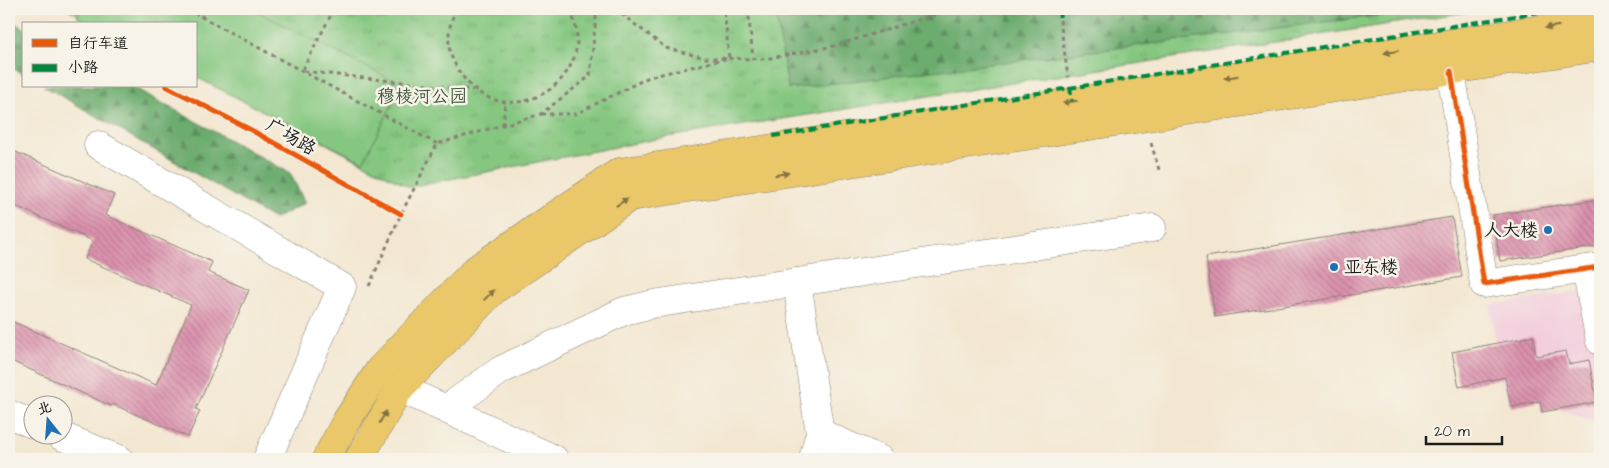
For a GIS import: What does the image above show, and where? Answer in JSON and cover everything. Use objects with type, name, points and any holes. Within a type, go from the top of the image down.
[{"type":"main road","points":[[326,459],[345,423],[380,369],[476,269],[620,172],[1600,20]]},
{"type":"main road","points":[[359,459],[400,388],[494,290],[630,197],[1600,48]]},
{"type":"street","points":[[1450,71],[1484,284],[1594,280],[1600,341]]},
{"type":"street","points":[[98,145],[342,287],[267,459]]},
{"type":"street","points":[[446,409],[501,370],[624,312],[653,304],[1152,228]]},
{"type":"street","points":[[797,282],[820,433],[813,459]]},
{"type":"street","points":[[400,388],[554,459]]},
{"type":"street","points":[[9,414],[22,420]]},
{"type":"street","points":[[820,433],[879,459]]},
{"type":"street","points":[[72,440],[119,459]]},
{"type":"path","points":[[187,9],[437,144],[541,114],[576,114],[649,77],[729,58]]},
{"type":"path","points":[[196,9],[202,17]]},
{"type":"path","points":[[202,17],[206,9]]},
{"type":"path","points":[[302,71],[334,9]]},
{"type":"path","points":[[456,9],[448,34],[450,55],[459,75],[474,90],[493,100],[515,103],[536,99],[554,87],[568,71],[576,51],[576,30],[569,9]]},
{"type":"path","points":[[541,114],[590,76],[596,17],[592,9]]},
{"type":"path","points":[[615,9],[666,48],[706,58],[765,60],[834,46],[953,9]]},
{"type":"path","points":[[620,9],[635,24]]},
{"type":"path","points":[[724,9],[729,58]]},
{"type":"path","points":[[748,9],[753,59]]},
{"type":"path","points":[[1060,20],[1069,78]]},
{"type":"path","points":[[302,71],[474,90]]},
{"type":"path","points":[[503,125],[505,102]]},
{"type":"path","points":[[392,210],[401,214],[437,144]]},
{"type":"shaded area","points":[[1600,288],[1600,424],[1503,388],[1490,305]]},
{"type":"green space","name":"穆棱河公园","points":[[67,9],[1486,9],[667,137],[409,187],[198,77],[198,22],[92,22]]},
{"type":"green space","points":[[81,9],[252,9],[402,85],[363,162],[198,78],[198,22],[87,22],[77,17]]},
{"type":"green space","points":[[775,9],[1431,9],[788,89]]},
{"type":"green space","points":[[9,20],[22,27],[22,74],[9,66]]},
{"type":"green space","points":[[47,88],[135,88],[290,173],[305,203],[274,219]]},
{"type":"building","points":[[9,149],[114,195],[105,215],[212,262],[208,272],[249,290],[196,409],[200,411],[188,437],[112,404],[111,406],[9,360],[9,320],[156,385],[191,305],[85,259],[93,241],[9,203]]},
{"type":"building","name":"人大楼","points":[[1600,199],[1600,246],[1500,261],[1493,215]]},
{"type":"building","name":"亚东楼","points":[[1452,217],[1462,277],[1215,317],[1206,257]]},
{"type":"building","points":[[1533,336],[1536,356],[1566,351],[1569,364],[1589,360],[1597,402],[1542,412],[1540,401],[1511,407],[1505,377],[1459,387],[1452,352]]},
{"type":"marked path","points":[[1059,9],[1060,20]]},
{"type":"marked path","points":[[773,136],[1558,9]]},
{"type":"marked path","points":[[1070,87],[1072,102]]},
{"type":"cycle path","points":[[1451,71],[1484,284],[1600,267]]},
{"type":"cycle path","name":"广场路","points":[[170,88],[251,130],[401,214]]},
{"type":"place","name":"人大楼","points":[[1548,230]]},
{"type":"place","name":"亚东楼","points":[[1334,267]]}]
